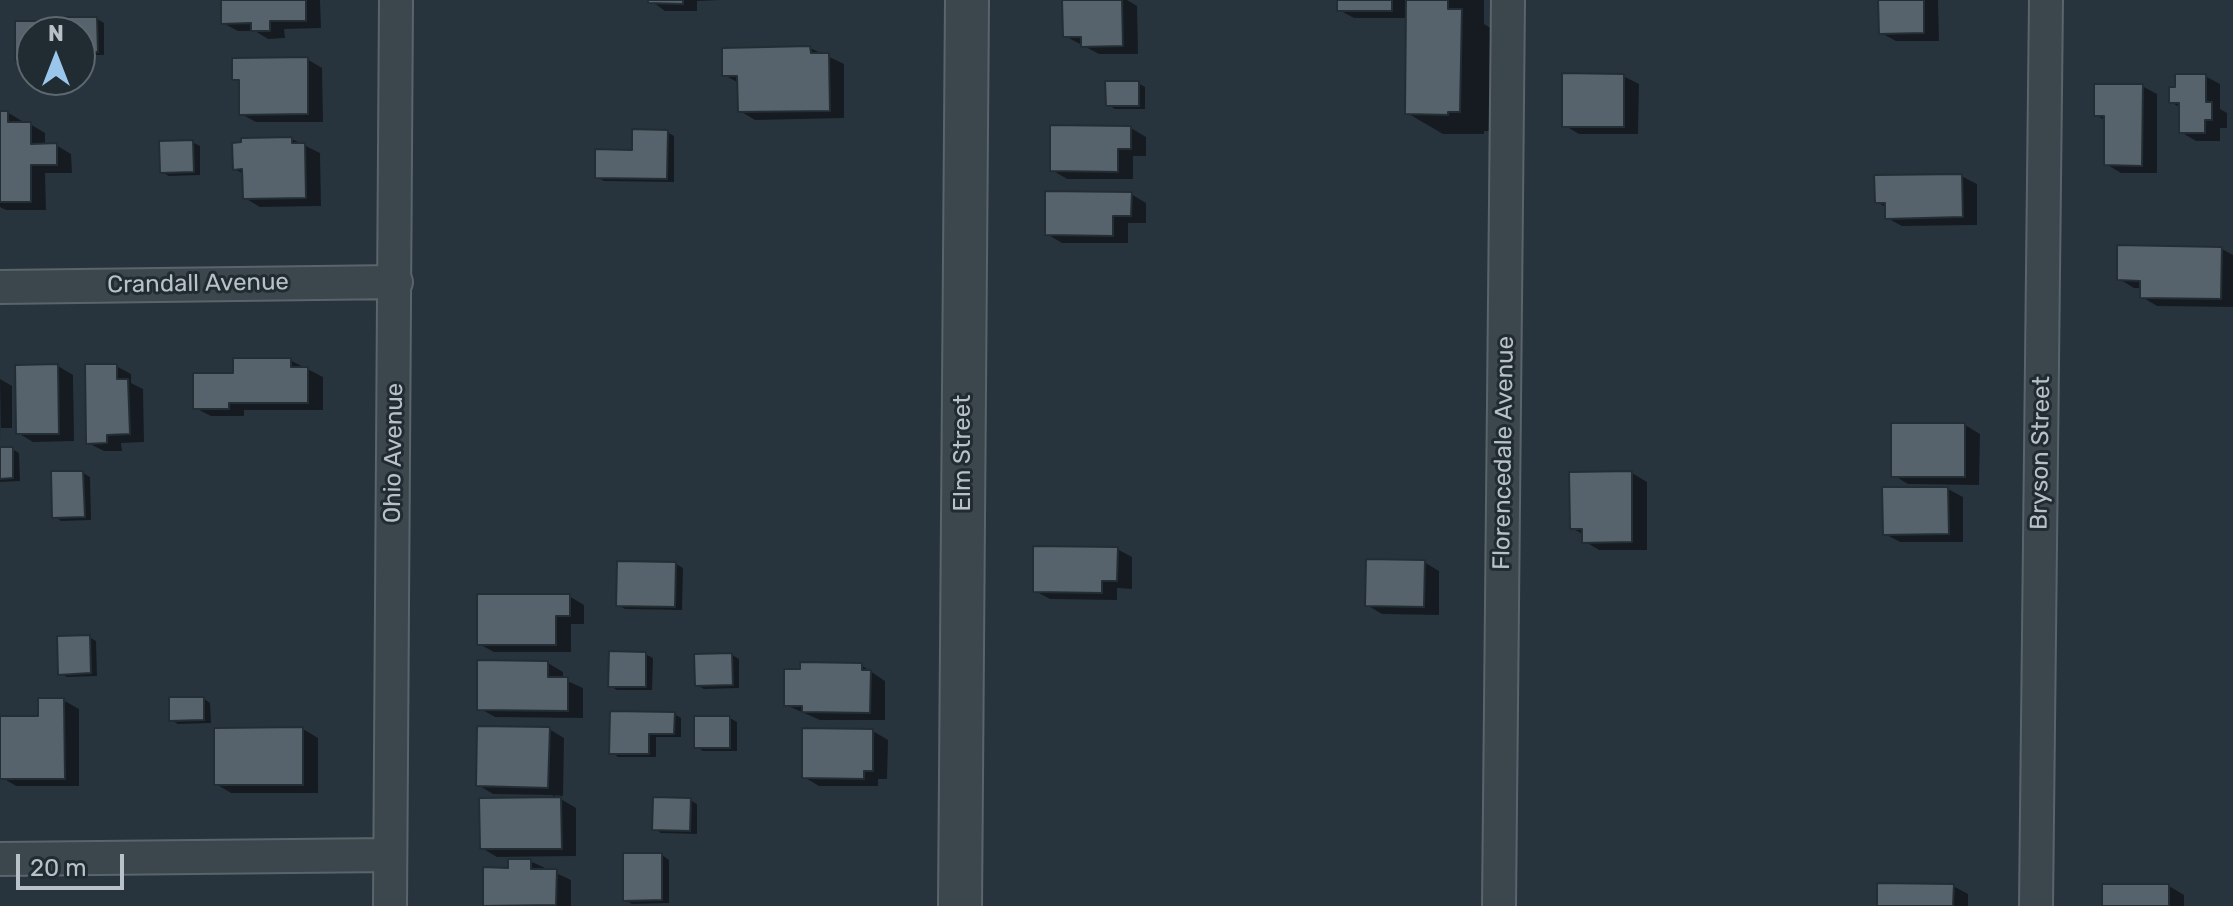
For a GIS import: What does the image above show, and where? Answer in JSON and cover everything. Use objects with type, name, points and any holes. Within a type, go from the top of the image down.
[{"type":"street","name":"Ohio Avenue","points":[[390,906],[396,0]]},
{"type":"street","name":"Elm Street","points":[[960,906],[967,0]]},
{"type":"street","name":"Florencedale Avenue","points":[[1499,906],[1508,0]]},
{"type":"street","name":"Bryson Street","points":[[2036,906],[2046,0]]},
{"type":"street","name":"Crandall Avenue","points":[[0,287],[396,282]]},
{"type":"street","points":[[0,859],[390,855]]},
{"type":"building","points":[[221,0],[306,0],[306,21],[270,21],[270,31],[251,31],[251,23],[221,24]]},
{"type":"building","points":[[648,0],[683,0],[683,4],[648,3]]},
{"type":"building","points":[[1062,0],[1122,0],[1123,46],[1081,47],[1081,37],[1063,37]]},
{"type":"building","points":[[1337,0],[1392,0],[1392,11],[1337,11]]},
{"type":"building","points":[[1406,0],[1448,0],[1448,9],[1462,9],[1460,112],[1448,112],[1448,115],[1405,114]]},
{"type":"building","points":[[1878,0],[1924,0],[1924,33],[1879,34]]},
{"type":"building","points":[[96,17],[97,17],[96,52]]},
{"type":"building","points":[[810,46],[811,53],[829,53],[830,111],[738,112],[737,76],[722,76],[722,48]]},
{"type":"building","points":[[308,57],[308,114],[239,115],[239,80],[232,80],[232,58]]},
{"type":"building","points":[[1562,73],[1624,74],[1624,127],[1562,127]]},
{"type":"building","points":[[2175,74],[2206,74],[2206,102],[2212,102],[2212,120],[2205,120],[2205,133],[2179,133],[2179,103],[2169,103],[2169,87],[2175,87]]},
{"type":"building","points":[[1105,81],[1139,81],[1139,106],[1106,106]]},
{"type":"building","points":[[2094,84],[2143,84],[2142,166],[2104,165],[2104,116],[2094,116]]},
{"type":"building","points":[[0,111],[8,111],[8,122],[31,122],[31,144],[57,143],[57,165],[31,165],[31,202],[0,202]]},
{"type":"building","points":[[1050,125],[1131,126],[1131,149],[1118,149],[1118,172],[1050,171]]},
{"type":"building","points":[[632,129],[668,130],[667,179],[595,178],[595,149],[632,150]]},
{"type":"building","points":[[292,137],[292,143],[305,143],[306,198],[243,199],[242,169],[233,170],[232,143],[241,142],[241,138]]},
{"type":"building","points":[[193,140],[194,172],[160,173],[159,141]]},
{"type":"building","points":[[1962,174],[1963,217],[1885,219],[1885,203],[1875,203],[1874,175]]},
{"type":"building","points":[[1045,191],[1132,192],[1131,216],[1113,216],[1113,236],[1045,235]]},
{"type":"building","points":[[2117,245],[2222,247],[2221,299],[2140,298],[2140,281],[2117,280]]},
{"type":"building","points":[[233,358],[291,358],[291,367],[308,367],[308,403],[229,403],[229,409],[193,409],[193,373],[233,373]]},
{"type":"building","points":[[58,364],[59,434],[16,434],[15,365]]},
{"type":"building","points":[[85,364],[117,364],[117,379],[128,379],[130,434],[107,435],[107,443],[86,444]]},
{"type":"building","points":[[1891,423],[1965,423],[1965,477],[1891,477]]},
{"type":"building","points":[[0,447],[13,447],[13,478],[0,479]]},
{"type":"building","points":[[51,471],[83,471],[85,517],[52,518]]},
{"type":"building","points":[[1632,471],[1632,542],[1582,543],[1582,529],[1570,529],[1569,472]]},
{"type":"building","points":[[1882,487],[1948,487],[1949,534],[1883,535]]},
{"type":"building","points":[[1033,546],[1118,547],[1117,581],[1102,581],[1102,593],[1033,592]]},
{"type":"building","points":[[1366,559],[1425,560],[1424,607],[1365,606]]},
{"type":"building","points":[[617,561],[676,562],[675,607],[616,606]]},
{"type":"building","points":[[477,594],[570,594],[570,616],[556,616],[556,645],[477,645]]},
{"type":"building","points":[[90,635],[91,673],[58,675],[57,636]]},
{"type":"building","points":[[609,651],[646,652],[646,687],[608,687]]},
{"type":"building","points":[[732,653],[733,685],[695,686],[694,654]]},
{"type":"building","points":[[477,660],[548,661],[548,677],[568,677],[568,711],[477,710]]},
{"type":"building","points":[[800,662],[862,663],[862,670],[871,670],[870,713],[802,712],[802,706],[784,706],[784,669],[800,669]]},
{"type":"building","points":[[169,697],[204,697],[204,720],[169,721]]},
{"type":"building","points":[[38,698],[64,698],[65,779],[0,779],[0,716],[38,716]]},
{"type":"building","points":[[610,711],[675,712],[674,734],[649,734],[649,754],[609,754]]},
{"type":"building","points":[[694,716],[730,716],[730,748],[694,748]]},
{"type":"building","points":[[477,726],[550,727],[548,788],[476,786]]},
{"type":"building","points":[[303,727],[303,785],[214,785],[214,728]]},
{"type":"building","points":[[802,728],[873,729],[873,771],[864,771],[864,779],[802,778]]},
{"type":"building","points":[[561,797],[562,849],[480,849],[479,798]]},
{"type":"building","points":[[653,797],[691,798],[690,831],[652,830]]},
{"type":"building","points":[[623,853],[662,853],[662,900],[623,901]]},
{"type":"building","points":[[508,859],[531,859],[531,869],[557,869],[556,905],[483,906],[483,867],[508,868]]},
{"type":"building","points":[[1877,883],[1954,884],[1953,906],[1877,906]]},
{"type":"building","points":[[2102,884],[2169,884],[2169,906],[2102,906]]}]
